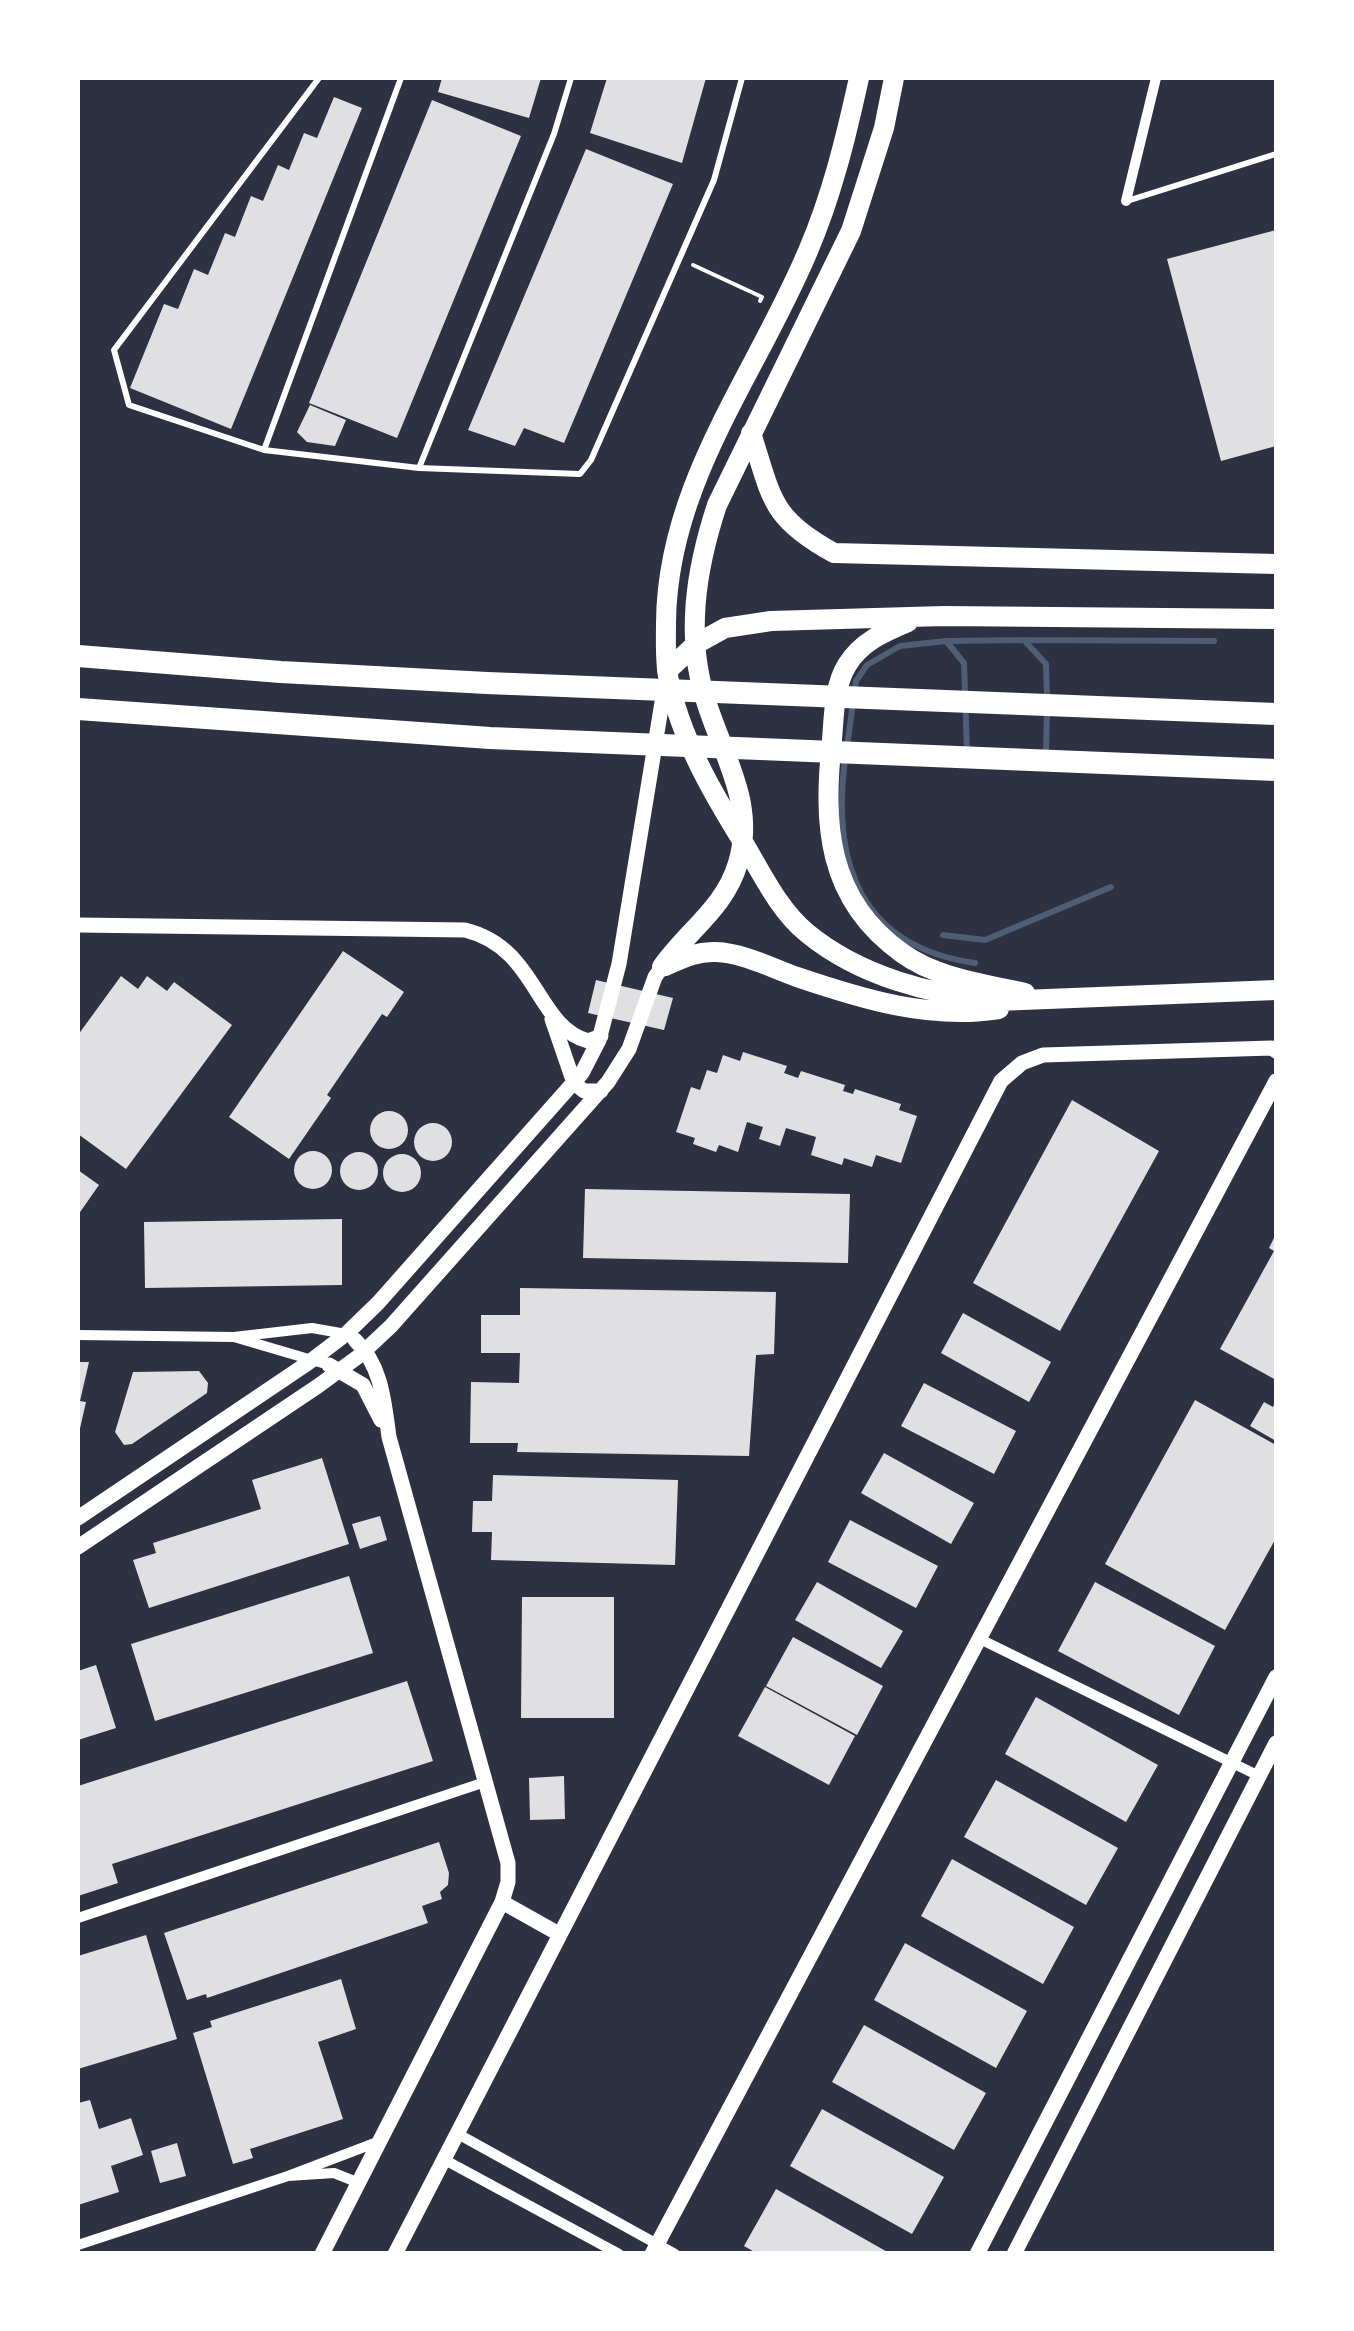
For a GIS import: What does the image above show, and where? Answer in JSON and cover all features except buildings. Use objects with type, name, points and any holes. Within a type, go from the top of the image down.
[{"type":"highway","points":[[78,656],[487,683],[1276,714]]},
{"type":"highway","points":[[78,708],[490,738],[1276,770]]},
{"type":"main road","points":[[859,78],[832,189],[807,253],[716,432],[686,507],[666,601],[667,670],[675,705],[710,788],[778,900],[805,932],[866,968],[921,988],[997,1001],[1276,990]]},
{"type":"main road","points":[[662,967],[676,947],[711,915],[738,866],[743,842],[738,783],[706,701],[696,644],[694,603],[702,552],[717,505],[852,231],[884,128],[894,78]]},
{"type":"main road","points":[[752,433],[775,507],[802,535],[834,553],[1276,564]]},
{"type":"main road","points":[[667,670],[696,644],[725,628],[742,624],[921,617],[1276,619]]},
{"type":"main road","points":[[921,617],[881,633],[859,649],[844,668],[836,697],[828,774],[828,836],[836,863],[861,910],[902,953],[929,968],[960,978],[1056,1001]]},
{"type":"main road","points":[[662,967],[695,952],[721,952],[839,991],[910,1008],[968,1014],[1056,1001]]},
{"type":"street","points":[[1126,201],[1156,78]]},
{"type":"street","points":[[78,1547],[335,1368],[378,1303],[592,1058],[622,949],[667,670]]},
{"type":"street","points":[[78,925],[464,930],[502,946],[524,968],[550,1010],[575,1037],[588,1041],[600,1036]]},
{"type":"street","points":[[78,1518],[313,1360],[355,1341],[408,1307],[621,1066],[662,967]]},
{"type":"street","points":[[550,1010],[574,1083],[584,1092],[600,1091]]},
{"type":"street","points":[[395,2254],[1001,1081],[1022,1064],[1043,1055],[1274,1050]]},
{"type":"street","points":[[655,2249],[1276,1081]]},
{"type":"street","points":[[78,1336],[234,1337],[312,1328],[355,1341],[378,1375],[389,1437],[508,1862],[502,1902],[322,2254]]},
{"type":"street","points":[[234,1337],[335,1368],[364,1385],[389,1437]]},
{"type":"street","points":[[980,1638],[1259,1776]]},
{"type":"street","points":[[977,2254],[1276,1677]]},
{"type":"street","points":[[1014,2254],[1276,1743]]},
{"type":"street","points":[[78,1918],[485,1782]]},
{"type":"street","points":[[502,1902],[559,1934]]},
{"type":"street","points":[[458,2134],[655,2249],[675,2254]]},
{"type":"street","points":[[78,2245],[288,2176],[381,2140]]},
{"type":"street","points":[[445,2160],[620,2254]]},
{"type":"street","points":[[288,2176],[334,2174],[359,2183]]},
{"type":"lane","points":[[318,78],[114,350],[129,405],[264,450],[419,468],[580,474],[590,460],[714,180],[742,78]]},
{"type":"lane","points":[[264,450],[401,78]]},
{"type":"lane","points":[[419,468],[554,134],[571,78]]},
{"type":"lane","points":[[1126,201],[1276,154]]},
{"type":"path","points":[[679,259],[762,297],[755,312]]},
{"type":"waterway","points":[[1024,640],[1046,664],[1047,698]]},
{"type":"waterway","points":[[946,641],[964,663],[967,752]]},
{"type":"waterway","points":[[847,747],[856,681],[867,665],[900,646],[946,641],[1214,641]]},
{"type":"waterway","points":[[1046,753],[1047,711]]},
{"type":"waterway","points":[[845,759],[843,833],[862,894],[880,919],[905,939],[936,954],[975,963]]},
{"type":"waterway","points":[[943,935],[985,940],[1111,887]]}]
